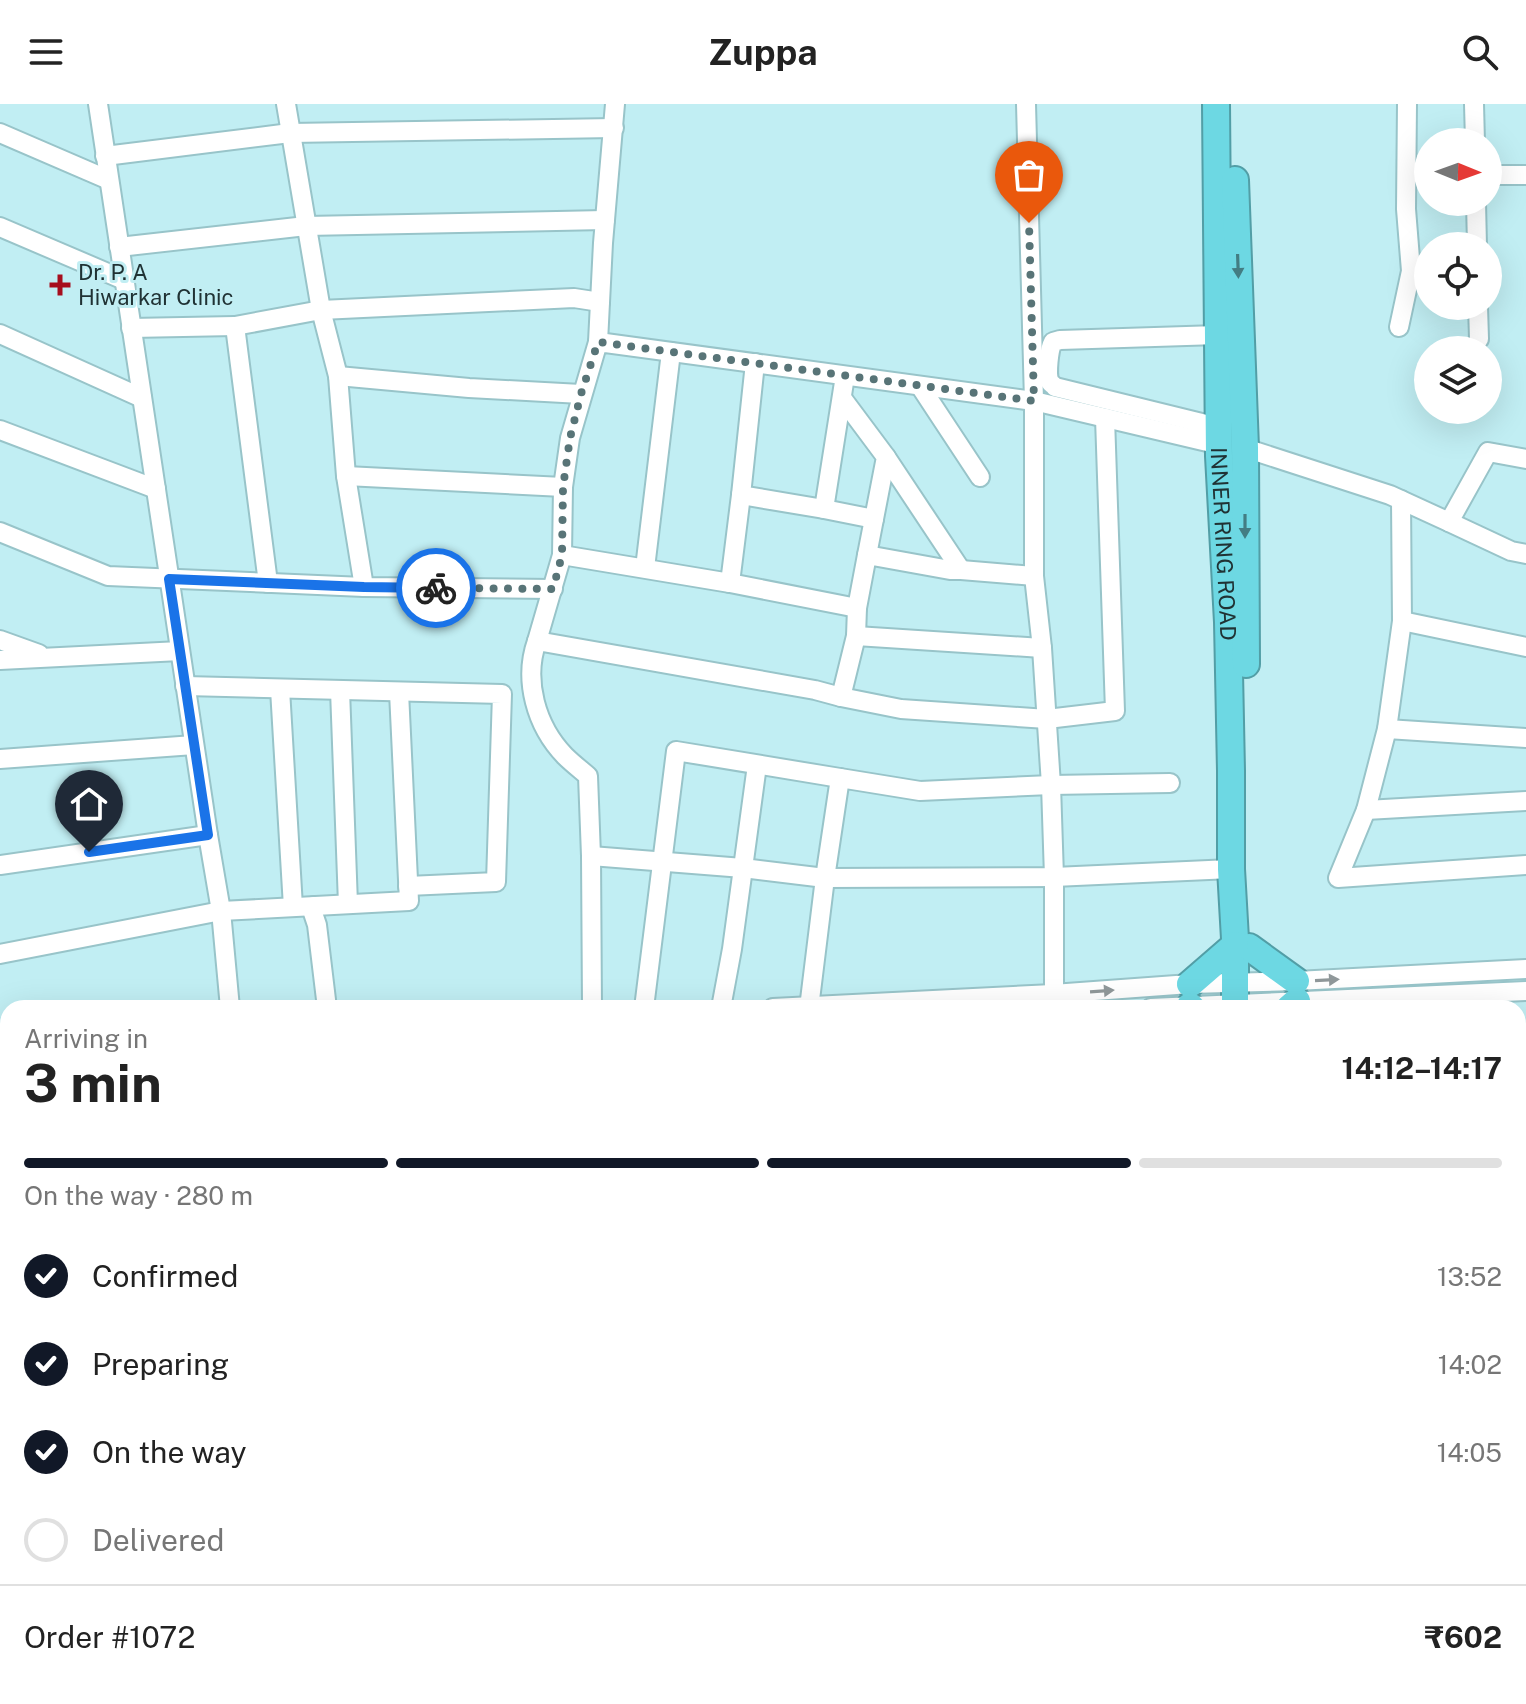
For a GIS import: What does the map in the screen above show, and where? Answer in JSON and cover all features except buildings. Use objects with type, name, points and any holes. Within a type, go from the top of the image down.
[{"type":"highway","name":"INNER RING ROAD","points":[[1216,104],[1218,335],[1228,440],[1219,456],[1228,622],[1231,869],[1242,946]]},
{"type":"highway","name":"INNER RING ROAD","points":[[1233,104],[1228,440],[1242,998]]},
{"type":"highway","points":[[1191,1000],[1242,946],[1294,997]]},
{"type":"street","points":[[98,104],[221,911],[229,1000]]},
{"type":"street","points":[[286,104],[321,310],[338,376],[346,476],[364,587]]},
{"type":"street","points":[[592,1000],[588,776],[563,754],[540,721],[532,687],[532,655],[562,555],[563,487],[570,438],[598,342],[615,104]]},
{"type":"street","points":[[1026,104],[1034,401],[1034,576],[1051,785],[1054,1000]]},
{"type":"street","points":[[1399,327],[1411,271],[1406,209],[1407,104]]},
{"type":"street","points":[[1474,104],[1475,128]]},
{"type":"street","points":[[105,156],[290,133],[614,128]]},
{"type":"street","points":[[0,133],[109,180]]},
{"type":"street","points":[[1502,175],[1526,175]]},
{"type":"street","points":[[119,247],[306,226],[605,220]]},
{"type":"street","points":[[0,227],[124,280]]},
{"type":"street","points":[[131,328],[235,326],[321,310],[574,298],[600,302]]},
{"type":"street","points":[[235,326],[268,583]]},
{"type":"street","points":[[0,334],[142,398]]},
{"type":"street","points":[[1218,335],[1060,340],[1049,347],[1048,377],[1055,387],[1228,440],[1390,495],[1511,551],[1526,554]]},
{"type":"street","points":[[598,342],[1034,401],[1105,418],[1228,440]]},
{"type":"street","points":[[645,568],[671,352]]},
{"type":"street","points":[[730,583],[755,363]]},
{"type":"street","points":[[338,376],[581,394]]},
{"type":"street","points":[[824,509],[845,376]]},
{"type":"street","points":[[920,386],[980,477]]},
{"type":"street","points":[[842,398],[886,457],[961,570]]},
{"type":"street","points":[[537,641],[815,690],[901,709],[1047,719],[1115,711],[1105,418]]},
{"type":"street","points":[[0,430],[156,489]]},
{"type":"street","points":[[1449,522],[1488,452],[1526,459]]},
{"type":"street","points":[[841,697],[856,636],[857,608],[886,457]]},
{"type":"street","points":[[346,476],[563,487]]},
{"type":"street","points":[[741,495],[874,519]]},
{"type":"street","points":[[1401,500],[1402,621],[1387,729],[1366,810],[1338,878],[1526,865]]},
{"type":"street","points":[[0,532],[108,576],[364,587],[553,589]]},
{"type":"street","points":[[562,555],[857,608]]},
{"type":"street","points":[[867,555],[950,570],[1034,576]]},
{"type":"street","points":[[1402,621],[1526,647]]},
{"type":"street","points":[[856,636],[1042,648]]},
{"type":"street","points":[[0,640],[47,657]]},
{"type":"street","points":[[0,660],[180,651]]},
{"type":"street","points":[[185,686],[502,694],[496,882],[408,886]]},
{"type":"street","points":[[280,689],[293,907]]},
{"type":"street","points":[[340,690],[348,904]]},
{"type":"street","points":[[0,954],[221,911],[409,901],[399,692]]},
{"type":"street","points":[[1387,729],[1526,738]]},
{"type":"street","points":[[0,759],[194,745]]},
{"type":"street","points":[[645,1000],[676,751],[920,791],[1170,783]]},
{"type":"street","points":[[722,1000],[757,765]]},
{"type":"street","points":[[810,1000],[840,778]]},
{"type":"street","points":[[1366,810],[1526,801]]},
{"type":"street","points":[[0,865],[208,835]]},
{"type":"street","points":[[591,856],[825,878],[1054,877],[1231,869]]},
{"type":"street","points":[[315,906],[311,907],[317,925],[326,1000]]},
{"type":"street","points":[[1294,997],[1526,969]]},
{"type":"street","points":[[1478,1000],[1526,991]]},
{"type":"street","points":[[1191,1000],[1294,997],[1428,1000]]},
{"type":"way so far","points":[[436,588],[553,589],[562,555],[563,487],[570,438],[598,342],[1034,401],[1029,223]]},
{"type":"place","name":"Dr. P. A Hiwarkar Clinic","points":[[60,285]]},
{"type":"route","points":[[89,852],[208,835],[169,579],[436,588]]}]
